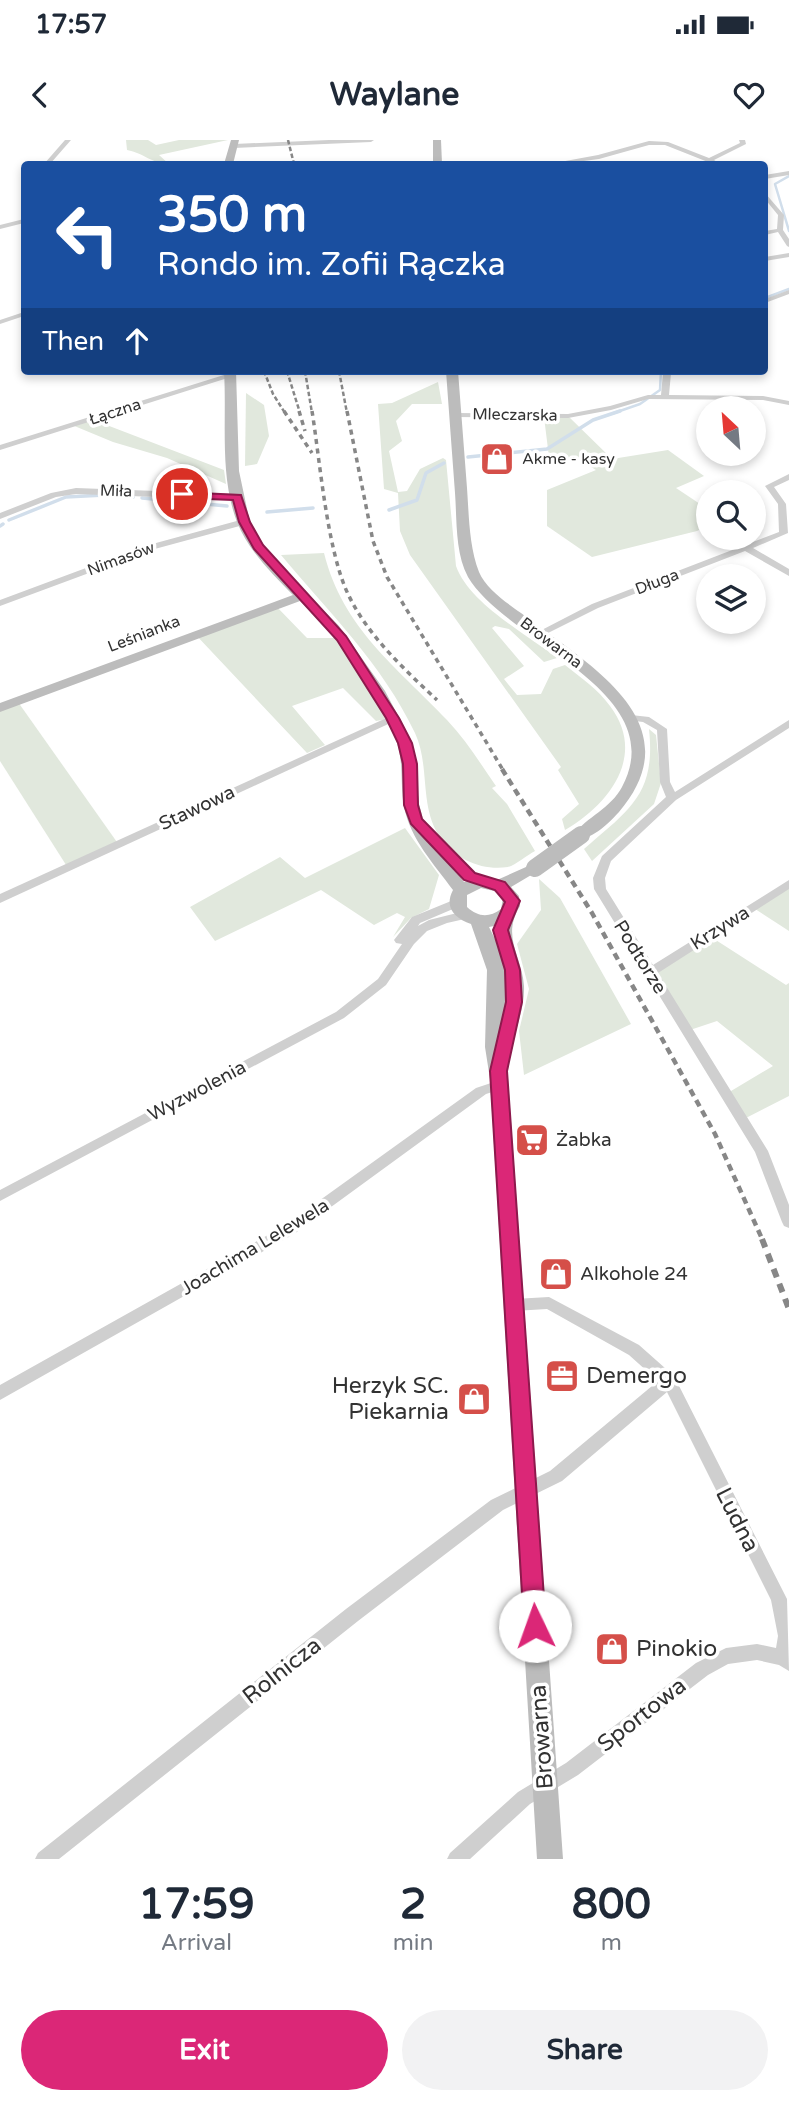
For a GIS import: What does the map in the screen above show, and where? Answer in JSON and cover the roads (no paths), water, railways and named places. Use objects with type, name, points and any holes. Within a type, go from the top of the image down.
[{"type":"street","points":[[50,161],[68,140]]},
{"type":"street","points":[[229,161],[234,143],[371,140]]},
{"type":"street","points":[[437,140],[438,161]]},
{"type":"street","points":[[632,140],[639,146]]},
{"type":"street","points":[[572,161],[599,157],[648,142],[673,144],[710,160],[736,149],[743,144],[742,140]]},
{"type":"street","points":[[768,176],[789,173]]},
{"type":"street","points":[[768,199],[782,215],[780,230],[789,244]]},
{"type":"street","points":[[0,227],[21,222]]},
{"type":"street","points":[[768,232],[780,230]]},
{"type":"street","points":[[768,258],[789,255]]},
{"type":"street","points":[[768,300],[789,292]]},
{"type":"street","points":[[0,322],[21,315]]},
{"type":"street","name":"Łączna","points":[[0,448],[224,375]]},
{"type":"street","points":[[230,375],[237,497],[244,522],[270,562],[341,638],[393,718],[405,743],[410,764],[411,805],[416,821],[444,853],[481,883],[505,891]]},
{"type":"street","name":"Browarna","points":[[452,375],[469,564],[485,591],[604,684],[631,718],[637,732],[639,756],[634,781],[621,801],[581,835],[505,891],[512,906],[505,916],[502,939],[515,986],[513,1014],[499,1078]]},
{"type":"street","points":[[657,397],[666,375]]},
{"type":"street","name":"Mleczarska","points":[[455,415],[568,416],[657,397],[763,398],[785,403]]},
{"type":"street","points":[[785,403],[789,416]]},
{"type":"street","name":"Długa","points":[[766,540],[784,533],[785,524],[780,515],[782,504],[769,486],[789,477]]},
{"type":"street","name":"Miła","points":[[0,516],[54,495],[76,491],[237,497]]},
{"type":"street","name":"Nimasów","points":[[0,603],[148,548],[244,522]]},
{"type":"street","name":"Długa","points":[[539,634],[595,606],[741,550]]},
{"type":"street","points":[[749,550],[789,573]]},
{"type":"street","name":"Leśnianka","points":[[0,708],[302,596]]},
{"type":"street","name":"Stawowa","points":[[0,899],[393,718]]},
{"type":"street","points":[[631,718],[644,719],[662,729],[665,782],[672,798]]},
{"type":"street","name":"Podtorze","points":[[789,723],[672,798],[606,859],[599,878],[605,900],[761,1151],[789,1222]]},
{"type":"street","name":"Browarna","points":[[416,821],[419,833],[491,950],[499,987],[494,1048],[499,1078],[550,1859]]},
{"type":"street","points":[[481,883],[465,907],[492,921],[505,916]]},
{"type":"street","name":"Krzywa","points":[[650,972],[789,884]]},
{"type":"street","name":"Wyzwolenia","points":[[0,1196],[340,1014],[376,990],[416,932],[465,907]]},
{"type":"street","name":"Joachima Lelewela","points":[[0,1393],[277,1238],[499,1078]]},
{"type":"street","name":"Ludna","points":[[514,1305],[549,1304],[634,1350],[669,1381],[751,1549],[779,1599],[786,1636],[787,1661]]},
{"type":"street","points":[[527,1492],[556,1476],[669,1381]]},
{"type":"street","name":"Rolnicza","points":[[44,1859],[418,1565],[497,1505],[527,1492]]},
{"type":"street","name":"Sportowa","points":[[456,1859],[524,1798],[545,1788],[702,1669],[726,1656],[757,1652],[787,1661]]},
{"type":"waterway","points":[[789,176],[775,184],[789,231]]},
{"type":"waterway","points":[[768,297],[789,289]]},
{"type":"waterway","points":[[614,413],[640,404],[660,390],[661,375]]},
{"type":"waterway","points":[[614,413],[620,411]]},
{"type":"waterway","points":[[468,457],[547,449],[593,420],[614,413]]},
{"type":"waterway","points":[[389,510],[417,500],[426,473],[444,463]]},
{"type":"waterway","points":[[9,520],[66,497],[105,495]]},
{"type":"waterway","points":[[114,495],[133,497]]},
{"type":"waterway","points":[[142,498],[227,506]]},
{"type":"waterway","points":[[267,512],[313,508]]},
{"type":"railway","points":[[288,140],[293,161]]},
{"type":"railway","points":[[266,375],[285,413]]},
{"type":"railway","points":[[288,375],[300,413]]},
{"type":"railway","points":[[306,375],[312,413]]},
{"type":"railway","points":[[340,375],[347,413]]},
{"type":"railway","points":[[284,411],[312,453]]},
{"type":"railway","points":[[299,411],[305,431]]},
{"type":"railway","points":[[312,411],[329,530],[348,594],[376,638],[437,700]]},
{"type":"railway","points":[[347,411],[373,541],[387,577],[503,770]]},
{"type":"railway","points":[[502,769],[592,913],[715,1134],[763,1241]]},
{"type":"railway","points":[[762,1239],[789,1309]]},
{"type":"place","name":"Akme - kasy","points":[[497,459]]},
{"type":"place","name":"Żabka","points":[[532,1140]]},
{"type":"place","name":"Alkohole 24","points":[[556,1274]]},
{"type":"place","name":"Demergo","points":[[562,1376]]},
{"type":"place","name":"Herzyk SC. Piekarnia","points":[[474,1399]]},
{"type":"place","name":"Pinokio","points":[[612,1649]]}]
